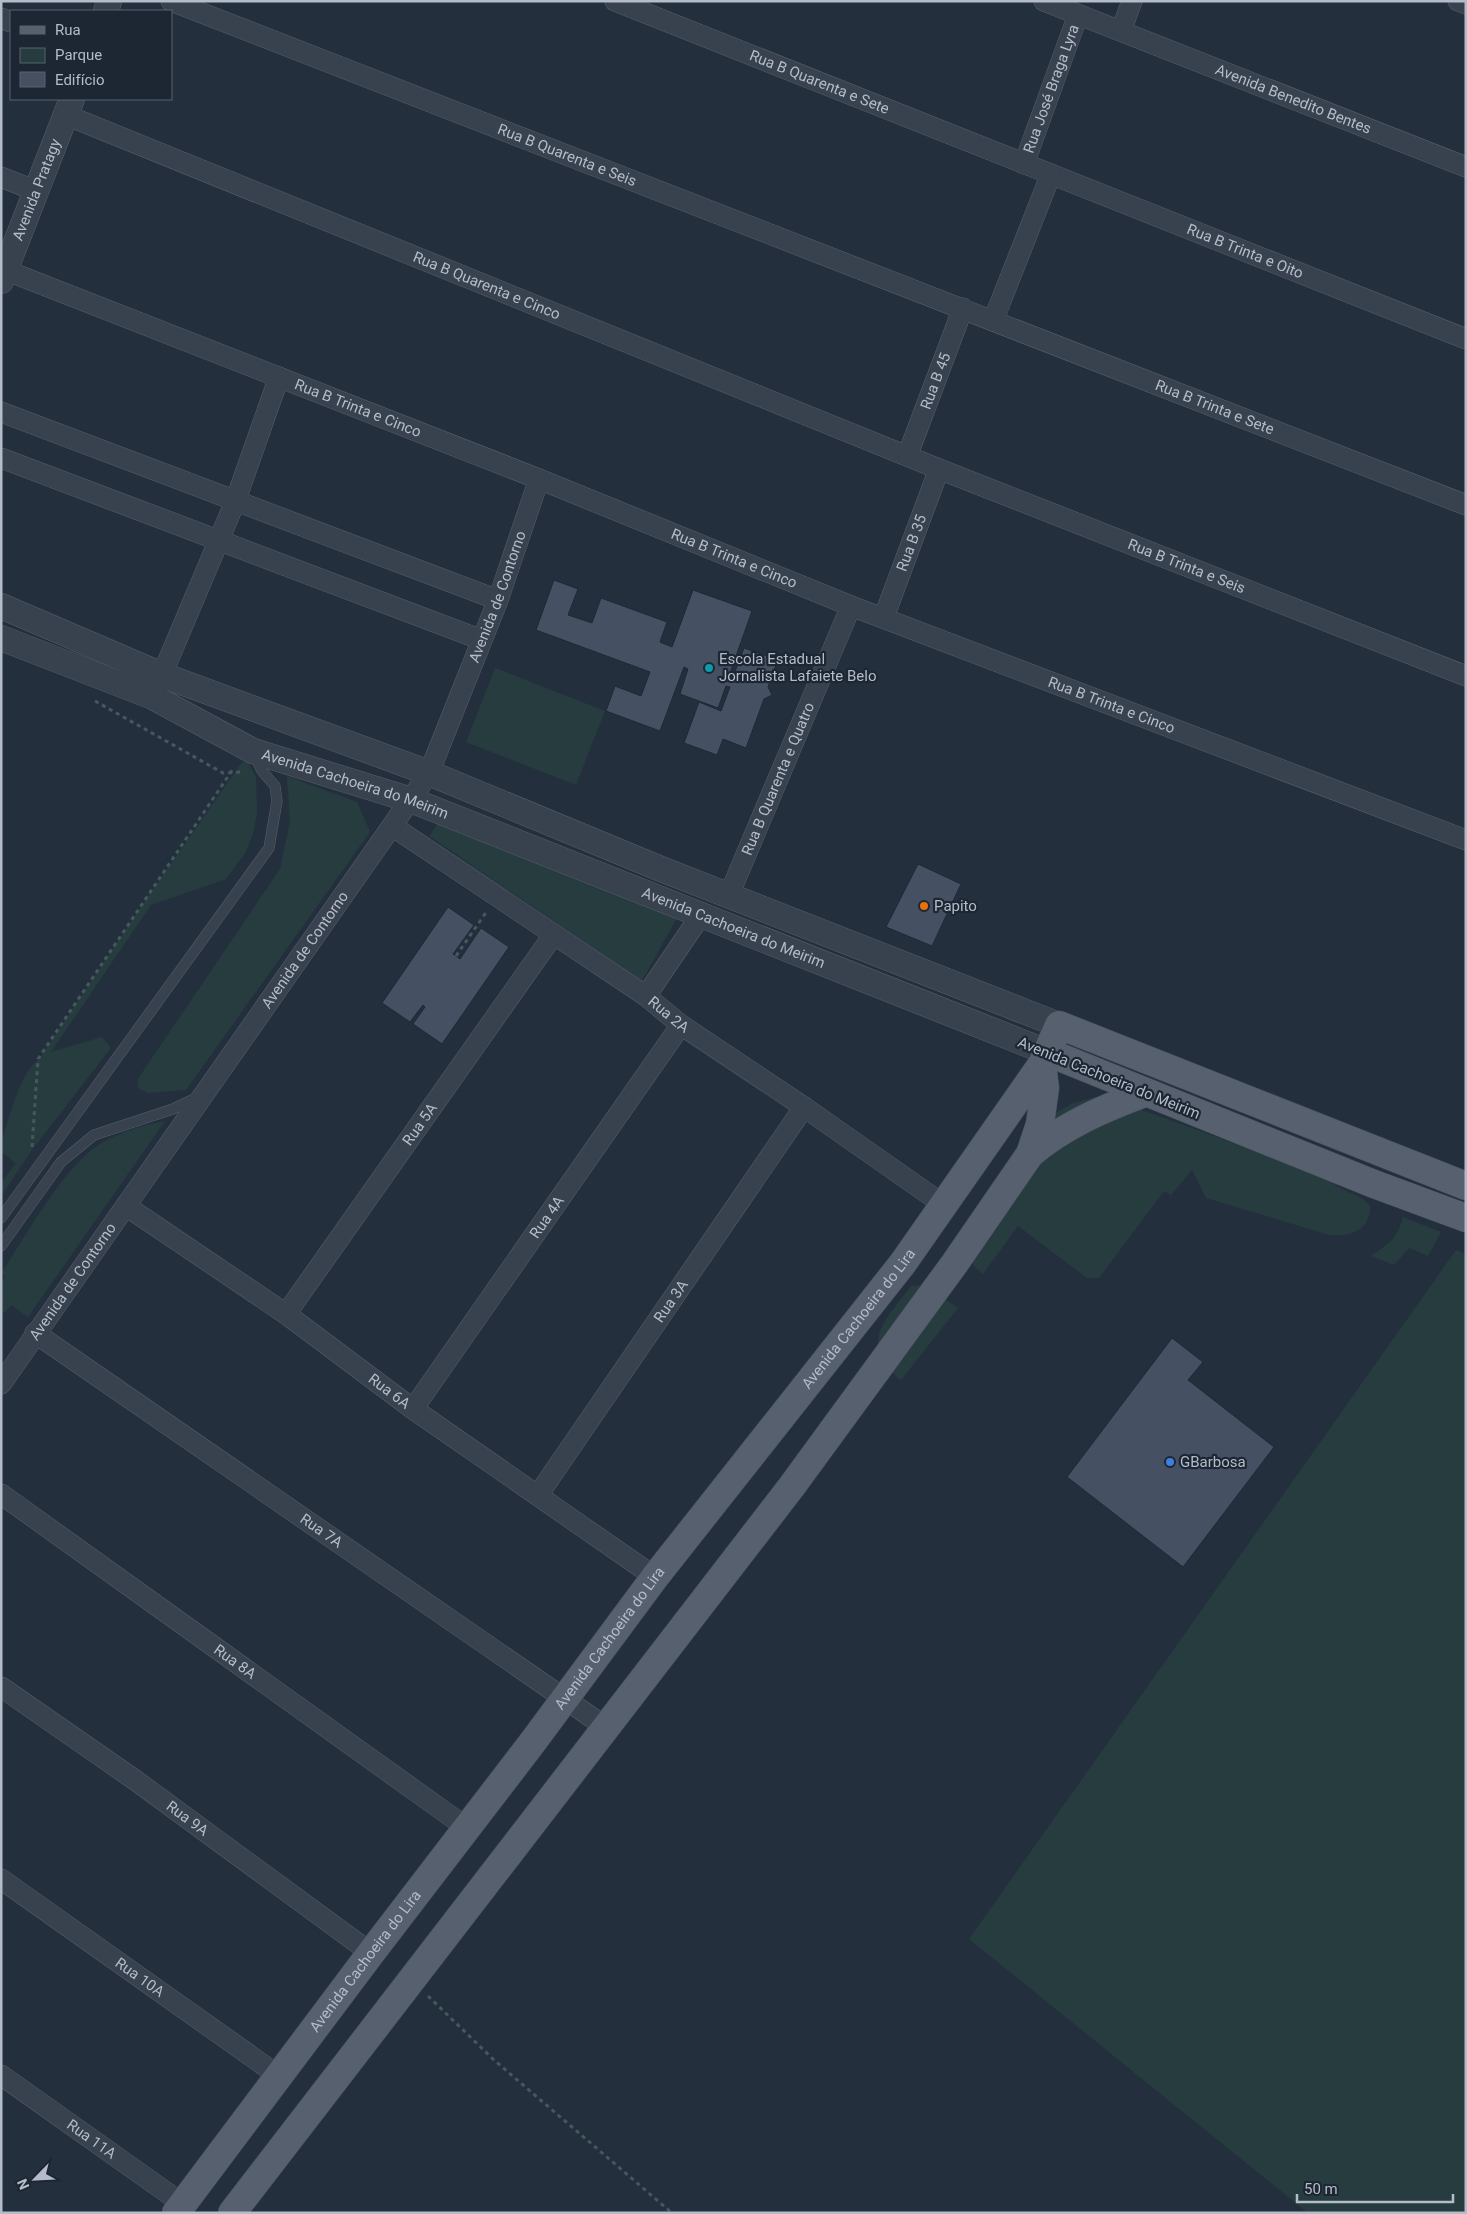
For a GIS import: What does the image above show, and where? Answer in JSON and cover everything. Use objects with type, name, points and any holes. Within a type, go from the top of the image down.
[{"type":"main road","name":"Avenida Cachoeira do Lira","points":[[180,2208],[371,1953],[566,1698],[655,1577],[869,1308],[1004,1119],[1044,1058],[1059,1026]]},
{"type":"main road","name":"Avenida Cachoeira do Meirim","points":[[1059,1026],[1466,1186]]},
{"type":"main road","name":"Avenida Cachoeira do Meirim","points":[[1044,1058],[1145,1093],[1466,1218]]},
{"type":"main road","points":[[232,2213],[792,1486],[956,1263],[1032,1149],[1040,1124],[1045,1088],[1044,1058]]},
{"type":"main road","points":[[1032,1149],[1095,1112],[1145,1093]]},
{"type":"main road","points":[[1004,1119],[1023,1119],[1032,1137],[1032,1149]]},
{"type":"street","name":"Rua B Quarenta e Seis","points":[[171,1],[963,308]]},
{"type":"street","name":"Rua B Quarenta e Sete","points":[[615,1],[1024,164]]},
{"type":"street","name":"Avenida Benedito Bentes","points":[[1044,1],[1466,167]]},
{"type":"street","points":[[1120,31],[1132,1]]},
{"type":"street","points":[[1458,1],[1466,4]]},
{"type":"street","name":"Rua José Braga Lyra","points":[[1024,164],[1078,14]]},
{"type":"street","name":"Avenida Pratagy","points":[[3,276],[69,107]]},
{"type":"street","name":"Rua B Quarenta e Cinco","points":[[69,107],[908,454]]},
{"type":"street","name":"Rua B Trinta e Oito","points":[[1024,164],[1466,338]]},
{"type":"street","points":[[993,321],[1051,174]]},
{"type":"street","points":[[1,177],[36,191]]},
{"type":"street","name":"Rua B Trinta e Cinco","points":[[3,276],[279,377],[540,479],[851,606],[1466,840]]},
{"type":"street","name":"Rua B Trinta e Sete","points":[[963,308],[1466,505]]},
{"type":"street","name":"Rua B 45","points":[[908,454],[963,308]]},
{"type":"street","points":[[158,686],[235,502],[279,377]]},
{"type":"street","points":[[1,412],[498,600]]},
{"type":"street","name":"Rua B Trinta e Seis","points":[[908,454],[939,468],[1466,676]]},
{"type":"street","points":[[1,458],[482,640]]},
{"type":"street","name":"Rua B 35","points":[[884,617],[939,468]]},
{"type":"street","name":"Avenida de Contorno","points":[[1,1384],[429,772],[498,600],[540,479]]},
{"type":"street","name":"Avenida Cachoeira do Meirim","points":[[1,606],[158,686],[253,751],[411,800],[701,915],[1044,1058]]},
{"type":"street","name":"Rua B Quarenta e Quatro","points":[[729,895],[851,606]]},
{"type":"street","name":"Avenida Cachoeira do Meirim","points":[[1,638],[429,772],[729,895],[1059,1026]]},
{"type":"street","name":"Rua 2A","points":[[392,826],[437,858],[498,895],[646,996],[680,1026],[804,1107],[944,1205]]},
{"type":"street","points":[[646,996],[701,915]]},
{"type":"street","name":"Rua 5A","points":[[286,1314],[554,934]]},
{"type":"street","name":"Rua 4A","points":[[413,1409],[680,1026]]},
{"type":"street","name":"Rua 3A","points":[[538,1495],[804,1107]]},
{"type":"street","name":"Rua 6A","points":[[126,1206],[286,1314],[413,1409],[655,1577]]},
{"type":"street","name":"Rua 7A","points":[[35,1333],[607,1728]]},
{"type":"street","name":"Rua 8A","points":[[1,1494],[467,1828]]},
{"type":"street","name":"Rua 9A","points":[[1,1687],[135,1780],[371,1953]]},
{"type":"street","name":"Rua 10A","points":[[1,1879],[279,2076]]},
{"type":"street","name":"Rua 11A","points":[[1,2075],[180,2208]]},
{"type":"lane","points":[[1,1218],[269,848],[277,801],[275,786],[262,771],[253,751]]},
{"type":"lane","points":[[1,1246],[61,1162],[94,1135],[173,1110],[204,1094]]},
{"type":"path","points":[[32,1150],[38,1059],[232,769]]},
{"type":"path","points":[[456,956],[498,895]]},
{"type":"path","points":[[412,1980],[494,2060],[672,2213]]},
{"type":"green space","points":[[495,668],[605,711],[576,785],[466,742]]},
{"type":"green space","points":[[242,762],[248,763],[256,777],[257,813],[253,834],[246,852],[226,879],[151,905],[51,1052],[102,1037],[111,1048],[32,1150],[1,1196],[1,1183],[16,1163],[1,1152],[1,1142],[25,1075],[39,1059],[145,901]]},
{"type":"green space","points":[[287,776],[357,802],[370,832],[186,1090],[148,1093],[138,1088],[137,1080],[280,869],[290,821]]},
{"type":"green space","points":[[440,821],[677,918],[642,981],[429,836]]},
{"type":"green space","points":[[1096,1097],[1120,1102],[1327,1177],[1337,1186],[1360,1197],[1370,1206],[1367,1221],[1358,1230],[1351,1233],[1329,1235],[1206,1198],[1192,1170],[1171,1195],[1164,1191],[1099,1278],[1087,1278],[1018,1226],[983,1274],[974,1266],[967,1252],[993,1195],[995,1180],[1033,1131],[1054,1114],[1073,1103]]},
{"type":"green space","points":[[165,1121],[28,1317],[11,1305],[5,1313],[1,1310],[1,1283],[5,1276],[1,1273],[59,1185],[86,1155],[100,1144],[131,1130]]},
{"type":"green space","points":[[1403,1217],[1441,1232],[1428,1256],[1409,1248],[1394,1265],[1371,1256],[1395,1236]]},
{"type":"green space","points":[[1456,1250],[1466,1254],[1466,2213],[1308,2213],[969,1939]]},
{"type":"green space","points":[[924,1285],[958,1308],[901,1380],[882,1358],[878,1343],[879,1336],[894,1307],[911,1286]]},
{"type":"building","name":"Escola Estadual Jornalista Lafaiete Belo","points":[[554,580],[578,589],[568,615],[592,623],[601,598],[667,622],[660,642],[672,647],[693,590],[752,611],[730,673],[734,674],[744,648],[778,660],[768,687],[772,695],[764,699],[746,748],[723,739],[717,755],[684,743],[699,702],[721,711],[730,687],[726,686],[718,708],[680,694],[688,669],[684,667],[660,731],[606,711],[615,686],[641,696],[650,672],[536,630]]},
{"type":"building","name":"Papito","points":[[918,864],[961,884],[932,946],[886,927]]},
{"type":"building","points":[[448,907],[474,925],[453,954],[460,959],[481,928],[509,947],[442,1044],[413,1024],[425,1007],[423,1005],[410,1022],[382,1003]]},
{"type":"building","name":"GBarbosa","points":[[1172,1338],[1203,1362],[1188,1380],[1274,1447],[1183,1567],[1067,1477]]},
{"type":"place","name":"Escola Estadual Jornalista Lafaiete Belo","points":[[709,668]]},
{"type":"place","name":"Papito","points":[[924,906]]},
{"type":"place","name":"GBarbosa","points":[[1170,1462]]}]
